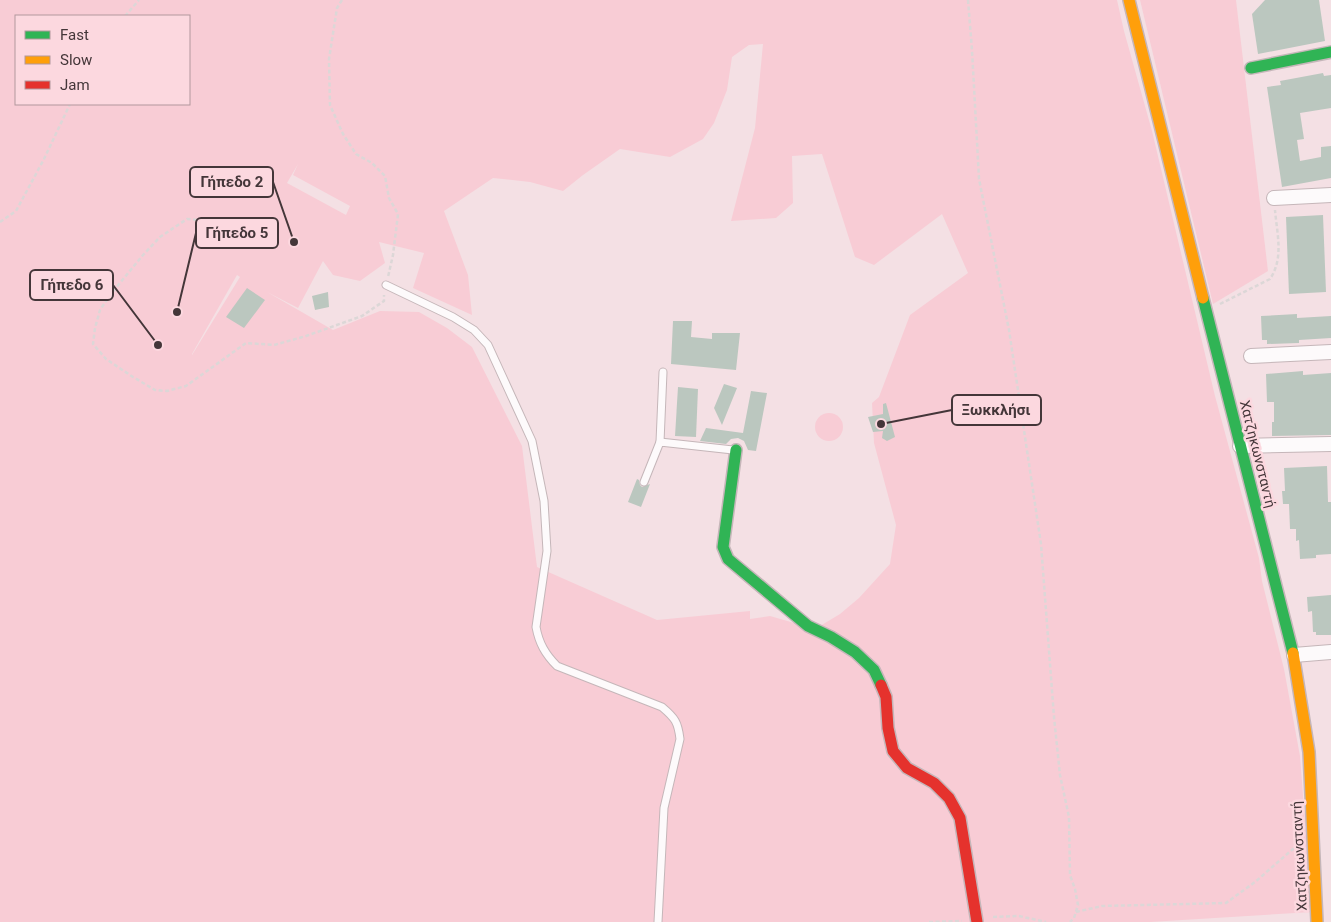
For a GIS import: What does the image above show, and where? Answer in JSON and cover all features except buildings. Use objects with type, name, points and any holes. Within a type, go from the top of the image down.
[{"type":"street","name":"Χατζηκωνσταντή","points":[[1129,0],[1294,655],[1309,752],[1318,922]]},
{"type":"street","points":[[1250,68],[1331,52]]},
{"type":"street","points":[[1274,198],[1331,195]]},
{"type":"street","points":[[1251,356],[1331,352]]},
{"type":"street","points":[[1240,446],[1331,444]]},
{"type":"street","points":[[736,450],[723,547],[725,554],[728,559],[808,626],[831,636],[855,652],[874,670],[886,697],[888,728],[893,751],[907,768],[934,782],[949,798],[960,818],[977,922]]},
{"type":"street","points":[[1294,655],[1331,652]]},
{"type":"lane","points":[[386,285],[452,317],[474,330],[488,345],[532,441],[544,501],[547,551],[536,627],[545,654],[557,666],[662,707],[675,718],[679,728],[680,739],[664,808],[658,922]]},
{"type":"lane","points":[[644,482],[660,442],[663,372]]},
{"type":"lane","points":[[660,442],[736,450]]},
{"type":"path","points":[[126,15],[139,0]]},
{"type":"path","points":[[197,220],[187,219],[160,237],[143,255],[100,310],[95,328],[93,344],[106,359],[155,390],[167,391],[186,386],[246,343],[274,345],[306,336],[362,316],[384,301],[393,255],[398,214],[389,198],[385,176],[372,163],[356,154],[343,134],[330,105],[329,59],[337,8],[342,0]]},
{"type":"path","points":[[968,0],[979,179],[1009,330],[1041,544],[1054,717],[1060,775],[1069,818],[1070,875],[1078,905],[1074,918],[1070,922]]},
{"type":"path","points":[[0,222],[16,211],[44,159],[70,105]]},
{"type":"path","points":[[1207,311],[1270,279],[1274,273],[1279,262],[1274,198]]},
{"type":"path","points":[[1076,912],[1102,906],[1226,903],[1255,882],[1293,849],[1314,852]]},
{"type":"shaded area","points":[[0,0],[1117,0],[1152,131],[1215,396],[1259,558],[1262,581],[1284,669],[1300,756],[1312,912],[1150,922],[0,922]],"holes":[[[763,44],[755,128],[731,221],[776,218],[793,203],[792,156],[822,154],[855,257],[874,265],[942,214],[968,273],[910,315],[879,397],[872,403],[874,443],[896,525],[890,564],[859,598],[840,614],[815,629],[770,616],[750,619],[750,611],[657,620],[537,567],[522,446],[472,347],[447,328],[419,312],[380,311],[333,330],[267,292],[298,308],[323,261],[333,275],[360,281],[385,263],[379,242],[424,253],[413,288],[472,315],[468,275],[444,211],[493,178],[530,182],[563,191],[620,149],[670,157],[703,139],[714,123],[727,90],[732,57],[749,45]],[[298,164],[293,175],[350,206],[346,215],[287,183]],[[237,275],[240,277],[192,355],[192,354]]]},
{"type":"shaded area","points":[[1140,0],[1236,0],[1268,271],[1213,304]]},
{"type":"shaded area","points":[[829,413],[839,417],[843,427],[839,437],[829,441],[819,437],[815,427],[819,417]]},
{"type":"traffic: fast","points":[[1251,68],[1331,52]]},
{"type":"traffic: fast","points":[[1203,298],[1293,653]]},
{"type":"traffic: fast","points":[[736,450],[723,547],[728,559],[808,626],[831,637],[855,652],[874,670],[881,685]]},
{"type":"traffic: slow","points":[[1129,0],[1203,298]]},
{"type":"traffic: slow","points":[[1293,653],[1309,752],[1317,922]]},
{"type":"traffic: jam","points":[[881,685],[886,697],[888,728],[893,751],[907,768],[934,783],[949,798],[960,818],[977,922]]},
{"type":"place","name":"Γήπεδο 2","points":[[294,242]]},
{"type":"place","name":"Γήπεδο 5","points":[[177,312]]},
{"type":"place","name":"Γήπεδο 6","points":[[158,345]]},
{"type":"place","name":"Ξωκκλήσι","points":[[881,424]]}]
